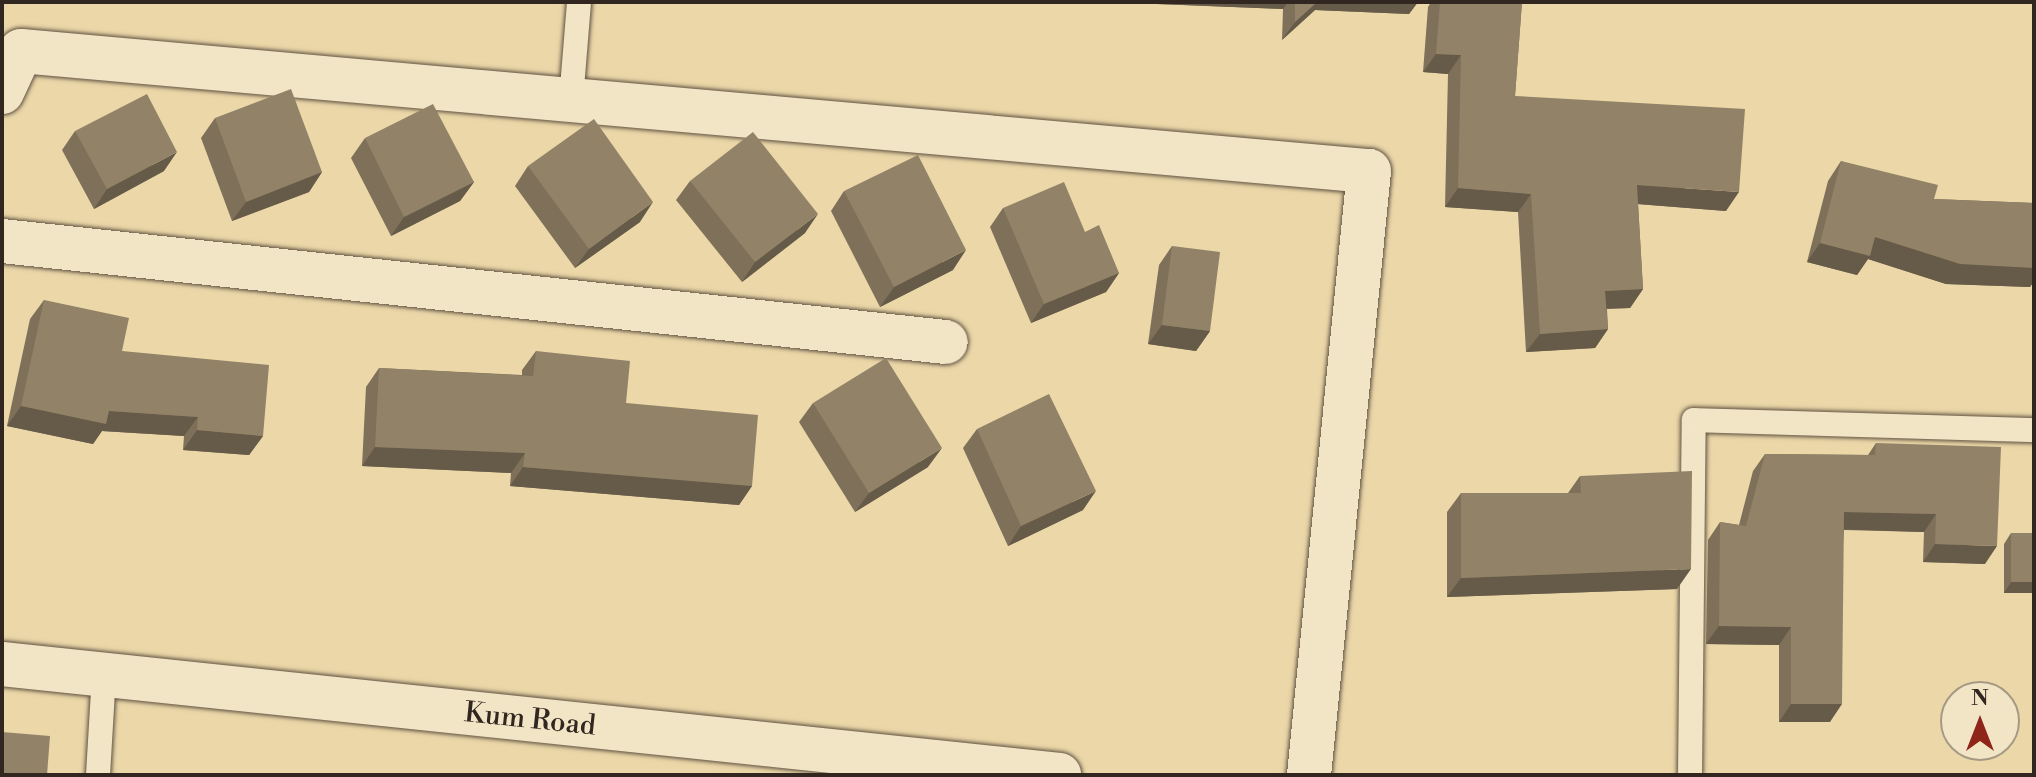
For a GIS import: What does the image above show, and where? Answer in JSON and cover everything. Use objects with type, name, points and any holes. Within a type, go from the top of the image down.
[{"type":"street","points":[[2,92],[11,45],[571,100],[1369,171],[1309,775]]},
{"type":"street","points":[[2,241],[946,342]]},
{"type":"street","name":"Kum Road","points":[[2,664],[1059,775]]},
{"type":"lane","points":[[571,100],[579,2]]},
{"type":"lane","points":[[1690,775],[1694,420],[2034,430]]},
{"type":"lane","points":[[98,775],[104,675]]},
{"type":"building","points":[[1295,2],[1317,2],[1295,22]]},
{"type":"building","points":[[1440,2],[1522,2],[1515,96],[1745,109],[1739,192],[1637,185],[1643,289],[1605,291],[1608,329],[1540,334],[1531,194],[1458,188],[1461,55],[1436,54]]},
{"type":"building","points":[[291,89],[322,172],[246,202],[215,118]]},
{"type":"building","points":[[147,94],[177,152],[107,189],[75,131]]},
{"type":"building","points":[[433,104],[474,182],[404,217],[365,138]]},
{"type":"building","points":[[594,119],[653,202],[589,249],[528,166]]},
{"type":"building","points":[[753,132],[818,214],[755,262],[690,181]]},
{"type":"building","points":[[918,155],[966,250],[894,287],[844,191]]},
{"type":"building","points":[[1841,161],[1938,185],[1934,199],[2034,203],[2034,268],[1960,264],[1875,237],[1870,256],[1820,243]]},
{"type":"building","points":[[1064,182],[1085,232],[1099,225],[1119,273],[1044,304],[1003,208]]},
{"type":"building","points":[[1172,246],[1220,252],[1210,331],[1162,325]]},
{"type":"building","points":[[44,300],[129,318],[122,351],[269,365],[263,436],[197,430],[198,417],[109,411],[106,424],[21,406]]},
{"type":"building","points":[[536,351],[630,361],[626,403],[758,415],[752,486],[523,467],[525,453],[375,447],[379,368],[533,376]]},
{"type":"building","points":[[886,358],[942,448],[869,493],[813,403]]},
{"type":"building","points":[[1049,394],[1096,491],[1021,526],[977,429]]},
{"type":"building","points":[[1876,443],[2001,447],[1997,546],[1935,544],[1936,514],[1844,512],[1842,704],[1791,704],[1791,627],[1719,626],[1720,522],[1746,526],[1765,454],[1875,455]]},
{"type":"building","points":[[1692,471],[1691,569],[1461,578],[1461,493],[1581,493],[1580,476]]},
{"type":"building","points":[[2011,533],[2034,533],[2034,582],[2011,582]]},
{"type":"building","points":[[2,732],[50,736],[47,775],[2,775]]}]
